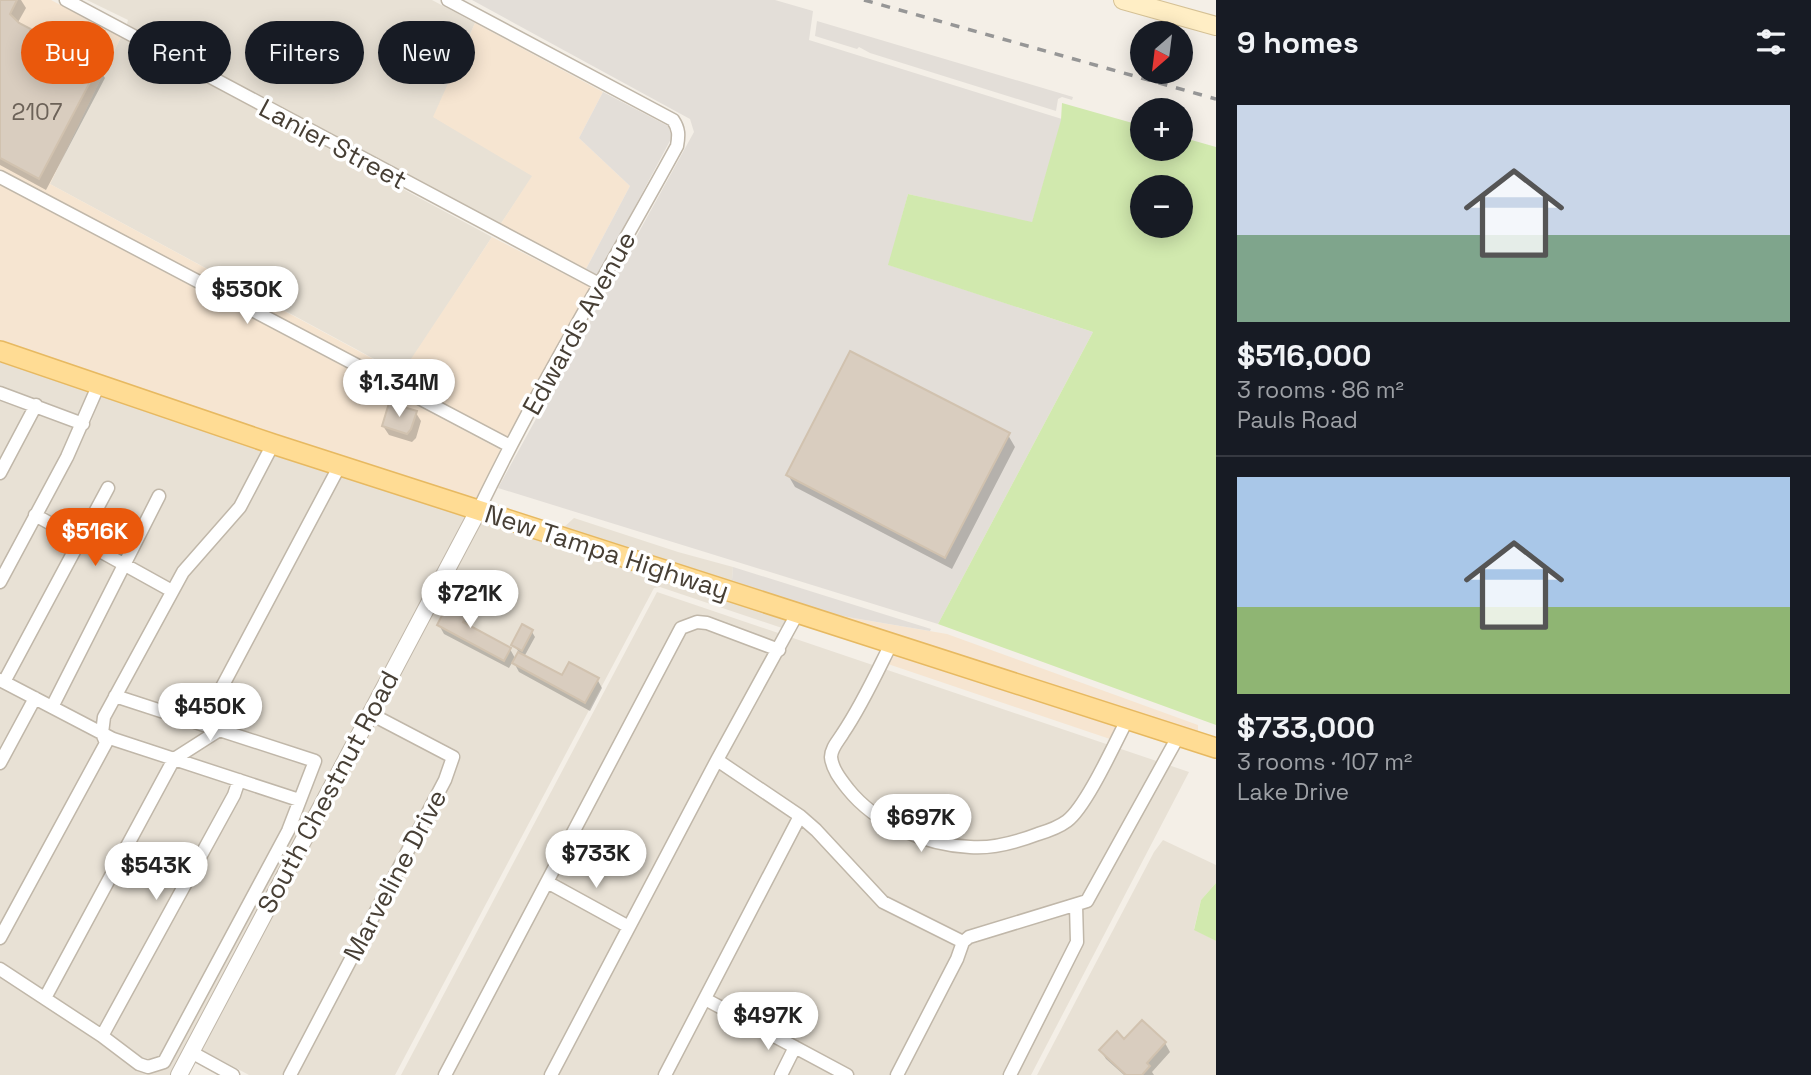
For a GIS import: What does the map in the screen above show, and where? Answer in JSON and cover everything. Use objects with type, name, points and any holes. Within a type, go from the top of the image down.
[{"type":"main road","points":[[1123,0],[1216,26]]},
{"type":"main road","name":"New Tampa Highway","points":[[0,351],[273,444],[1216,748]]},
{"type":"street","name":"Lanier Street","points":[[66,0],[601,285]]},
{"type":"street","name":"Edwards Avenue","points":[[448,0],[673,120],[679,137],[677,146],[601,285],[510,446],[479,509]]},
{"type":"street","points":[[0,177],[510,446]]},
{"type":"street","points":[[0,582],[83,424],[99,384]]},
{"type":"street","points":[[0,393],[83,424]]},
{"type":"street","points":[[0,472],[36,405]]},
{"type":"street","points":[[0,939],[106,743],[102,733],[103,718],[172,592],[190,561],[240,507],[273,444]]},
{"type":"street","points":[[221,729],[218,709],[222,687],[340,465]]},
{"type":"street","points":[[108,488],[2,681],[102,733],[299,800]]},
{"type":"street","points":[[52,707],[159,496]]},
{"type":"street","name":"South Chestnut Road","points":[[179,1075],[479,509]]},
{"type":"street","points":[[35,514],[172,592]]},
{"type":"street","points":[[551,1075],[797,614]]},
{"type":"street","points":[[445,1075],[681,628],[697,622],[706,624],[779,650]]},
{"type":"street","points":[[891,644],[856,714],[831,752],[832,764],[854,796],[869,810],[885,821],[924,838],[971,848],[994,846],[1023,840],[1062,824],[1074,813],[1091,787],[1128,720]]},
{"type":"street","points":[[0,969],[139,1064],[152,1066],[164,1062],[288,831],[315,761],[115,696]]},
{"type":"street","points":[[0,763],[35,698]]},
{"type":"street","name":"Marveline Drive","points":[[290,1075],[445,780],[453,757],[369,713]]},
{"type":"street","points":[[45,998],[174,759],[221,729]]},
{"type":"street","points":[[897,1075],[963,942],[969,937],[1087,901],[1179,736]]},
{"type":"street","points":[[717,760],[800,816],[883,902],[963,942]]},
{"type":"street","points":[[102,1037],[234,795],[239,780]]},
{"type":"street","points":[[665,1075],[800,816]]},
{"type":"street","points":[[547,882],[629,927]]},
{"type":"street","points":[[1010,1075],[1077,942],[1079,931],[1076,905]]},
{"type":"street","points":[[705,999],[847,1075]]},
{"type":"street","points":[[781,1075],[795,1047]]},
{"type":"street","points":[[191,1052],[233,1075]]},
{"type":"shaded area","points":[[0,0],[51,0],[91,21],[21,21],[21,84],[98,84],[50,184],[401,374],[492,237],[592,288],[507,437],[0,169]]},
{"type":"shaded area","points":[[87,0],[432,0],[471,21],[378,21],[378,84],[448,84],[434,117],[533,176],[500,225],[231,80],[231,21],[128,21],[128,25],[127,24],[128,20]]},
{"type":"shaded area","points":[[472,0],[775,0],[813,11],[809,40],[1062,119],[1032,223],[908,194],[889,265],[1093,332],[938,624],[498,488],[694,132],[690,119]]},
{"type":"shaded area","points":[[817,21],[1073,97],[1072,100],[1062,97],[1058,99],[1056,111],[870,53],[859,47],[857,49],[815,36]]},
{"type":"shaded area","points":[[475,23],[603,92],[579,138],[630,186],[586,269],[500,225],[532,176],[433,117],[448,84],[475,84]]},
{"type":"shaded area","points":[[114,33],[121,37],[114,51]]},
{"type":"shaded area","points":[[121,37],[128,41],[128,84],[208,84],[492,237],[402,374],[50,184],[98,84],[114,84],[114,51]]},
{"type":"shaded area","points":[[603,92],[668,126],[672,137],[598,276],[586,269],[630,186],[579,138]]},
{"type":"shaded area","points":[[0,185],[501,450],[476,500],[343,459],[0,343]]},
{"type":"shaded area","points":[[0,358],[90,389],[79,418],[91,422],[102,393],[263,448],[251,471],[261,478],[275,452],[330,470],[318,493],[329,499],[343,474],[469,514],[405,630],[172,1075],[0,1075]]},
{"type":"shaded area","points":[[481,518],[793,621],[788,630],[660,587],[654,588],[395,1075],[297,1075],[451,783],[459,758],[456,750],[379,710]]},
{"type":"shaded area","points":[[574,518],[733,567],[732,580],[787,603],[562,529]]},
{"type":"shaded area","points":[[733,567],[931,629],[930,631],[806,610],[732,580]]},
{"type":"shaded area","points":[[657,592],[1189,772],[1031,1075],[401,1075]]},
{"type":"shaded area","points":[[806,610],[947,634],[1198,725],[1198,734]]},
{"type":"shaded area","points":[[894,653],[1118,725],[1110,739],[888,664]]},
{"type":"shaded area","points":[[372,722],[445,761],[282,1075],[249,1075],[200,1049]]},
{"type":"shaded area","points":[[1163,840],[1216,865],[1216,883],[1201,900],[1194,929],[1216,941],[1216,1075],[1037,1075],[1154,852]]},
{"type":"green space","points":[[1062,103],[1130,122],[1130,161],[1193,161],[1193,140],[1216,147],[1216,725],[938,624],[1093,332],[888,265],[908,194],[1032,222],[1061,120]]},
{"type":"green space","points":[[1216,883],[1216,941],[1194,930],[1201,900]]},
{"type":"building","points":[[0,0],[17,0],[10,14],[21,24],[21,84],[89,84],[39,179],[0,158]]},
{"type":"building","points":[[850,351],[1010,433],[945,558],[786,475]]},
{"type":"building","points":[[389,403],[417,411],[407,434],[382,426]]},
{"type":"building","points":[[457,598],[472,606],[463,622],[511,648],[504,661],[437,625],[450,600],[455,602]]},
{"type":"building","points":[[522,624],[533,630],[522,651],[511,645]]},
{"type":"building","points":[[518,652],[562,675],[569,662],[599,678],[585,703],[512,663]]},
{"type":"building","points":[[1142,1020],[1166,1042],[1147,1063],[1150,1066],[1142,1075],[1126,1075],[1099,1050],[1117,1031],[1124,1039]]},
{"type":"railway","points":[[864,0],[1216,99]]}]
